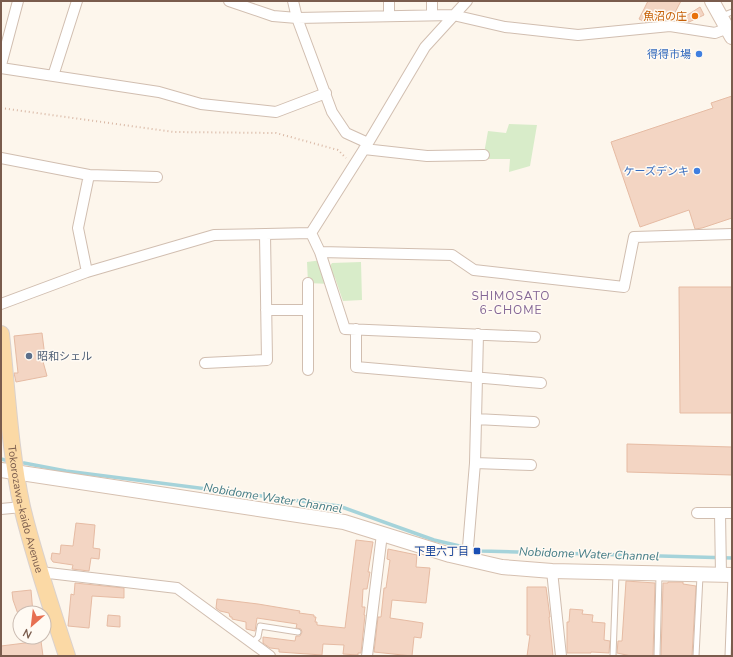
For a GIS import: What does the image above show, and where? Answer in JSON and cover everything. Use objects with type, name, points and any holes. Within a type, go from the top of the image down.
[{"type":"main road","name":"Tokorozawa-kaido Avenue","points":[[1,334],[8,471],[22,508],[40,572],[67,656]]},
{"type":"street","points":[[1,65],[18,1]]},
{"type":"street","points":[[53,76],[77,1]]},
{"type":"street","points":[[229,1],[273,16],[297,18],[453,15],[505,27],[578,35],[670,26],[715,33],[730,33],[726,14],[712,1]]},
{"type":"street","points":[[292,1],[332,112],[346,133],[366,146],[427,156],[484,155]]},
{"type":"street","points":[[389,1],[389,16]]},
{"type":"street","points":[[432,1],[432,15]]},
{"type":"street","points":[[311,233],[354,166],[425,47],[467,1]]},
{"type":"street","points":[[1,68],[159,92],[201,104],[276,112],[326,93]]},
{"type":"street","points":[[1,158],[89,175],[158,177]]},
{"type":"street","points":[[87,272],[78,228],[89,175]]},
{"type":"street","points":[[1,304],[87,272],[214,235],[311,233]]},
{"type":"street","points":[[311,233],[320,252],[345,329],[535,337]]},
{"type":"street","points":[[205,363],[267,360],[265,234]]},
{"type":"street","points":[[320,252],[452,255],[474,270],[624,287],[634,237],[732,234]]},
{"type":"street","points":[[308,283],[308,370]]},
{"type":"street","points":[[266,310],[307,310]]},
{"type":"street","points":[[356,329],[356,368],[541,383]]},
{"type":"street","points":[[468,556],[475,463],[478,334]]},
{"type":"street","points":[[476,419],[534,422]]},
{"type":"street","points":[[475,463],[531,465]]},
{"type":"street","points":[[8,471],[344,522],[450,555],[468,556],[502,566],[552,572],[700,575],[726,573],[721,550],[720,513]]},
{"type":"street","points":[[1,509],[22,508]]},
{"type":"street","points":[[697,513],[732,512]]},
{"type":"street","points":[[367,656],[382,534]]},
{"type":"street","points":[[40,572],[177,588],[270,656]]},
{"type":"street","points":[[552,572],[561,656]]},
{"type":"lane","points":[[613,656],[616,573]]},
{"type":"lane","points":[[726,573],[728,656]]},
{"type":"lane","points":[[657,656],[659,574]]},
{"type":"lane","points":[[696,656],[700,575]]},
{"type":"lane","points":[[252,643],[258,636],[260,626],[298,632]]},
{"type":"path","points":[[1,108],[174,132],[276,133],[338,150],[354,166]]},
{"type":"green space","points":[[509,124],[537,125],[530,166],[509,172],[510,159],[483,159],[488,131],[506,133]]},
{"type":"green space","points":[[322,260],[330,284],[308,283],[307,262]]},
{"type":"green space","points":[[361,262],[362,300],[343,301],[335,278],[328,269],[332,263]]},
{"type":"building","points":[[648,1],[681,1],[671,20],[657,21],[651,18],[649,22],[645,22],[639,19]]},
{"type":"building","points":[[700,7],[704,15],[689,22],[678,21]]},
{"type":"building","points":[[732,96],[732,218],[695,229],[689,210],[640,227],[611,142],[713,108],[711,103]]},
{"type":"building","points":[[679,287],[732,287],[732,413],[680,413]]},
{"type":"building","points":[[42,333],[45,357],[42,358],[47,376],[16,382],[14,373],[18,373],[14,336]]},
{"type":"building","points":[[627,444],[732,447],[732,475],[627,472]]},
{"type":"building","points":[[76,523],[95,525],[93,548],[100,549],[99,559],[91,558],[89,571],[72,569],[73,565],[53,562],[51,559],[52,553],[60,554],[61,545],[73,546]]},
{"type":"building","points":[[356,540],[373,542],[367,589],[363,589],[362,607],[365,607],[365,615],[361,653],[358,653],[358,655],[343,654],[344,645],[323,644],[322,655],[279,652],[279,649],[270,648],[263,643],[263,637],[295,641],[296,636],[300,636],[302,632],[301,629],[296,628],[297,624],[257,618],[255,631],[246,629],[246,622],[232,619],[229,613],[220,611],[216,608],[217,599],[258,604],[300,611],[299,613],[314,615],[314,617],[316,617],[315,622],[317,622],[317,625],[345,628]]},
{"type":"building","points":[[388,549],[417,555],[416,567],[430,568],[426,603],[392,600],[390,618],[423,623],[421,638],[414,637],[412,656],[374,652],[378,617],[381,617],[384,588],[386,588],[390,560],[387,559]]},
{"type":"building","points":[[626,581],[655,583],[653,656],[631,656],[617,653],[618,641],[622,641]]},
{"type":"building","points":[[683,582],[683,584],[696,586],[692,656],[661,656],[663,583]]},
{"type":"building","points":[[75,583],[124,588],[124,598],[92,596],[89,628],[68,626],[71,594],[74,595]]},
{"type":"building","points":[[527,587],[546,587],[553,656],[527,656],[530,635],[527,635]]},
{"type":"building","points":[[31,590],[32,605],[15,605],[12,592]]},
{"type":"building","points":[[570,609],[583,610],[582,614],[593,615],[592,622],[605,623],[604,640],[610,641],[609,653],[567,653],[567,622],[569,622]]},
{"type":"building","points":[[108,615],[120,616],[120,627],[107,626]]},
{"type":"building","points":[[42,645],[43,656],[1,656],[1,646]]},
{"type":"waterway","name":"Nobidome Water Channel","points":[[1,459],[9,461]]},
{"type":"waterway","name":"Nobidome Water Channel","points":[[24,463],[66,471],[339,506],[434,540],[481,551],[732,558]]},
{"type":"place","name":"魚沼の庄","points":[[695,16]]},
{"type":"place","name":"得得市場","points":[[699,54]]},
{"type":"place","name":"ケーズデンキ","points":[[697,171]]},
{"type":"place","name":"昭和シェル","points":[[29,356]]},
{"type":"place","name":"下里六丁目","points":[[477,551]]},
{"type":"district","name":"SHIMOSATO 6-CHOME","points":[[511,303]]}]
